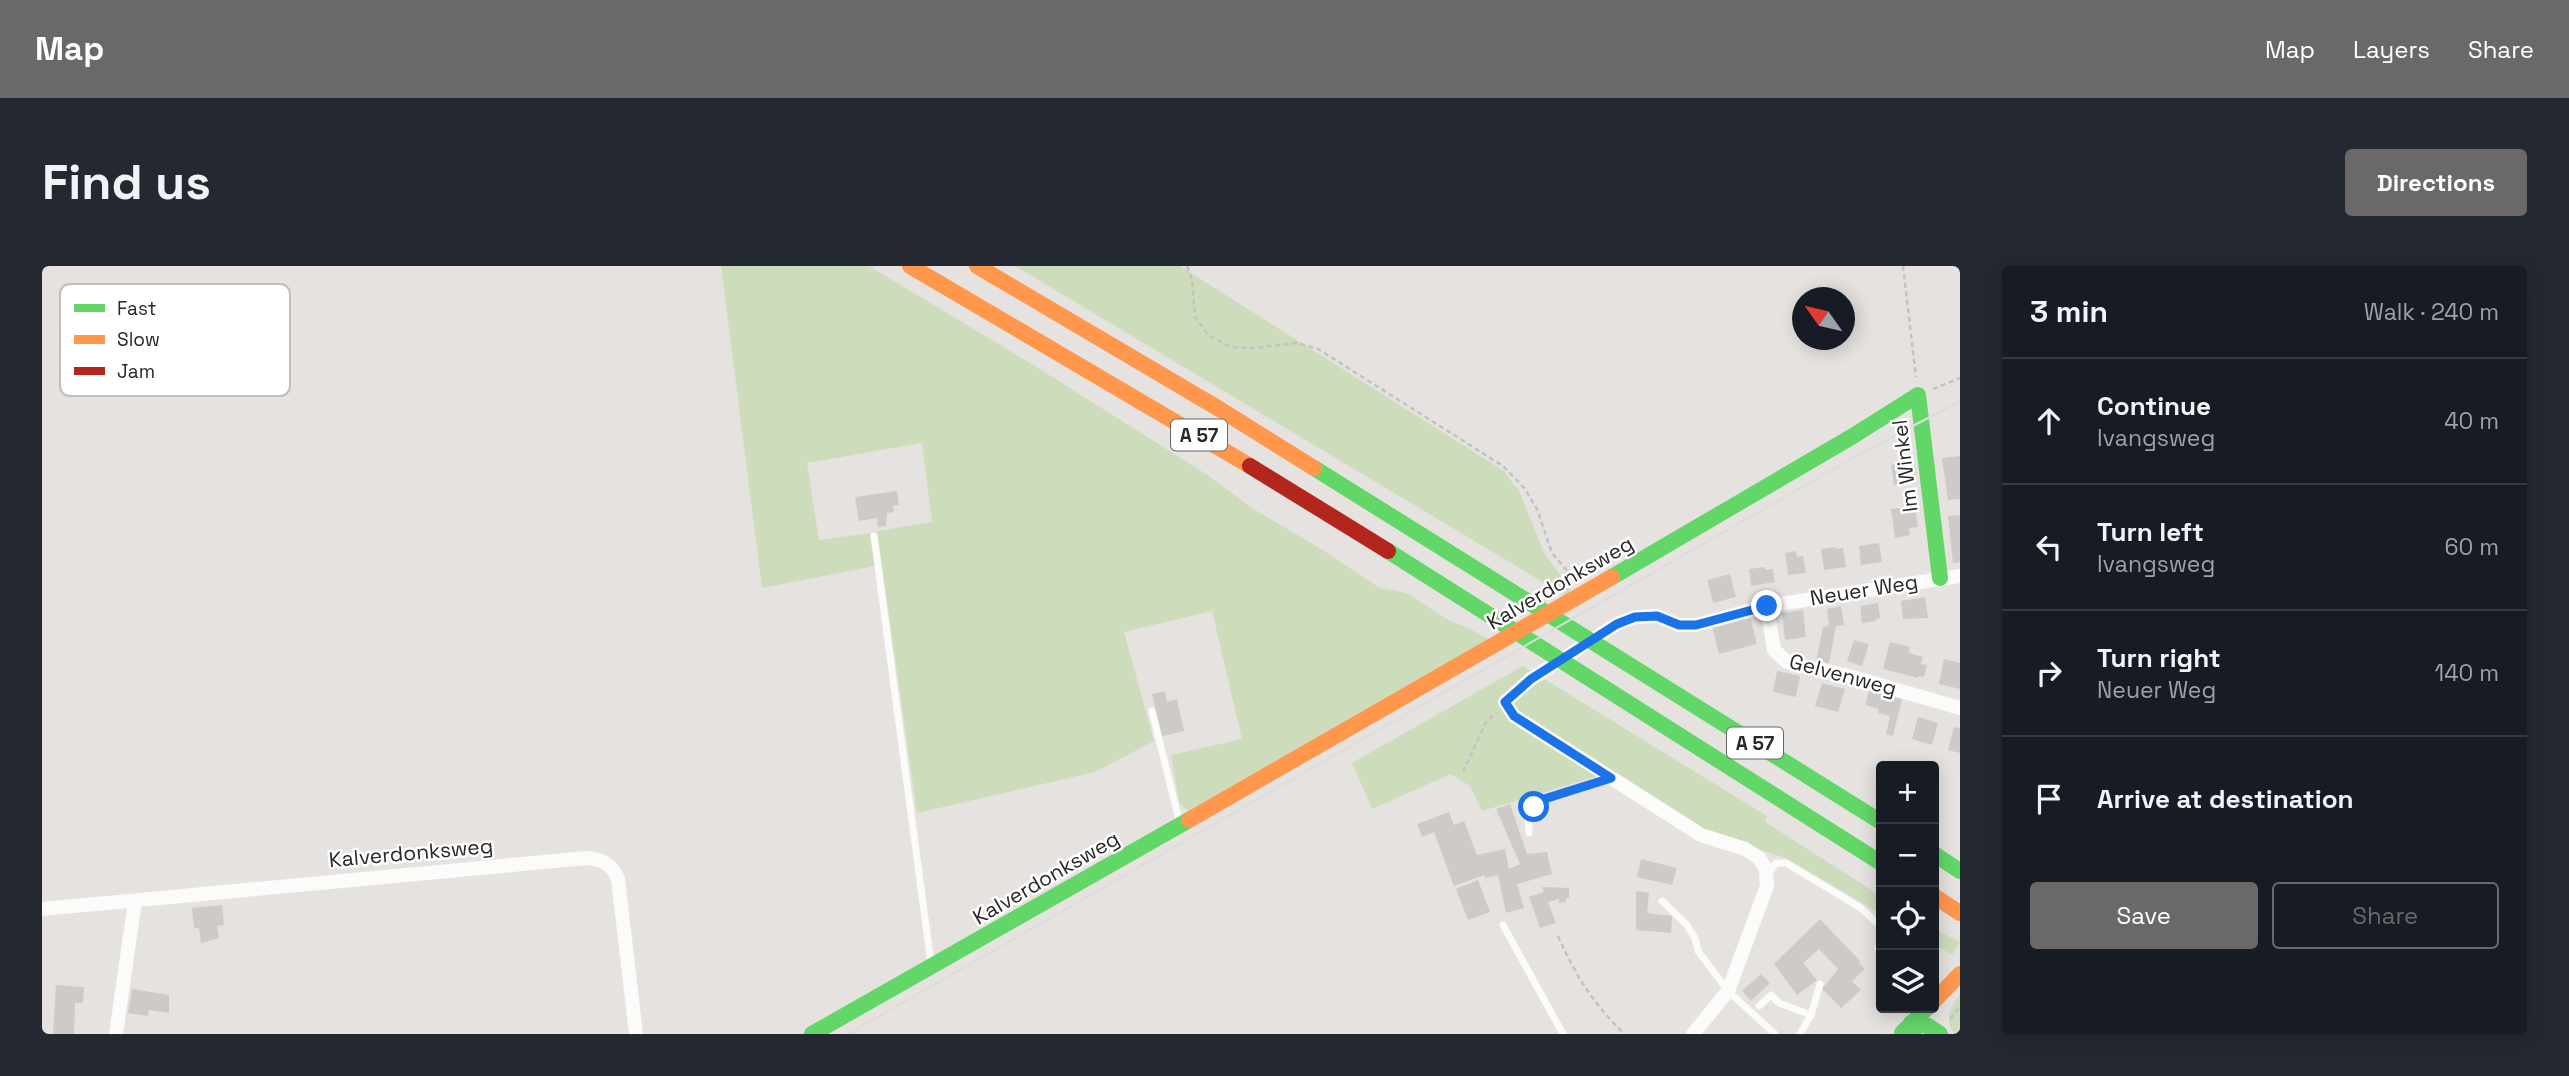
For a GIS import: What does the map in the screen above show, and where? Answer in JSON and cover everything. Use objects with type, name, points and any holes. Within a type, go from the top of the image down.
[{"type":"main road","name":"A 57","points":[[910,266],[1043,341],[1203,438],[1876,860]]},
{"type":"main road","name":"A 57","points":[[977,266],[1209,402],[1876,819]]},
{"type":"main road","name":"Kalverdonksweg","points":[[812,1034],[932,968],[1586,592],[1918,396]]},
{"type":"main road","name":"Im Winkel","points":[[1918,396],[1940,578]]},
{"type":"main road","points":[[1939,857],[1957,869]]},
{"type":"main road","points":[[1939,899],[1960,913]]},
{"type":"main road","points":[[1939,996],[1960,974]]},
{"type":"main road","points":[[1908,1030],[1923,1013]]},
{"type":"main road","points":[[1908,1030],[1928,1026],[1940,1034]]},
{"type":"street","name":"Neuer Weg","points":[[1505,702],[1531,679],[1617,624],[1635,617],[1657,616],[1679,625],[1696,625],[1767,606],[1960,576]]},
{"type":"street","name":"Gelvenweg","points":[[1767,606],[1774,650],[1787,662],[1849,676],[1960,708]]},
{"type":"street","points":[[1505,702],[1514,716],[1701,835],[1745,849],[1758,857],[1766,869],[1767,886],[1728,991],[1693,1034]]},
{"type":"street","name":"Kalverdonksweg","points":[[42,909],[587,858],[600,859],[614,870],[618,879],[636,1034]]},
{"type":"street","points":[[116,1034],[135,901]]},
{"type":"lane","points":[[874,536],[932,968]]},
{"type":"lane","points":[[1152,711],[1181,824]]},
{"type":"lane","points":[[1530,833],[1528,816],[1541,800],[1611,778]]},
{"type":"lane","points":[[1766,876],[1776,863],[1786,863],[1861,908],[1876,922]]},
{"type":"lane","points":[[1662,901],[1686,924],[1695,938],[1698,951],[1728,991],[1775,1034]]},
{"type":"lane","points":[[1503,925],[1563,1034]]},
{"type":"lane","points":[[1800,1034],[1811,1015],[1820,984]]},
{"type":"lane","points":[[1759,1006],[1773,993],[1779,1003],[1811,1015]]},
{"type":"path","points":[[1187,266],[1192,280],[1195,317],[1209,336],[1231,347],[1254,348],[1297,343],[1318,349],[1503,466],[1525,489],[1537,509],[1552,553],[1586,592]]},
{"type":"path","name":"Im Winkel","points":[[1903,266],[1918,396]]},
{"type":"path","points":[[1918,396],[1960,378]]},
{"type":"path","points":[[1463,772],[1485,724],[1505,702]]},
{"type":"path","points":[[1558,936],[1576,976],[1600,1009],[1624,1034]]},
{"type":"green space","points":[[721,266],[869,266],[1035,366],[1380,588],[1407,593],[1450,621],[1489,640],[1188,811],[1179,802],[1171,755],[1242,739],[1212,611],[1124,632],[1154,741],[1095,772],[917,813],[877,531],[932,522],[922,443],[807,463],[819,540],[870,533],[875,566],[762,588]]},
{"type":"green space","points":[[1015,266],[1180,266],[1504,471],[1519,491],[1545,555],[1571,589],[1566,596]]},
{"type":"green space","points":[[1523,666],[1767,816],[1765,822],[1876,893],[1876,911],[1786,858],[1705,833],[1611,772],[1482,811],[1470,786],[1451,774],[1372,809],[1352,763]]},
{"type":"green space","points":[[1939,932],[1960,942],[1952,955],[1939,947]]},
{"type":"green space","points":[[1960,995],[1960,1034],[1955,1034],[1949,1024],[1949,1014]]},
{"type":"building","points":[[1960,456],[1960,499],[1948,500],[1942,458]]},
{"type":"building","points":[[1913,461],[1916,482],[1894,485],[1891,465]]},
{"type":"building","points":[[897,491],[899,505],[893,506],[894,512],[887,513],[886,526],[878,527],[877,518],[859,521],[855,497]]},
{"type":"building","points":[[1915,506],[1918,527],[1909,528],[1910,535],[1895,538],[1891,509]]},
{"type":"building","points":[[1960,515],[1960,562],[1953,563],[1948,516]]},
{"type":"building","points":[[1879,543],[1882,562],[1861,565],[1859,546]]},
{"type":"building","points":[[1843,548],[1846,567],[1824,570],[1821,549]]},
{"type":"building","points":[[1796,551],[1797,557],[1803,556],[1806,573],[1788,575],[1785,553]]},
{"type":"building","points":[[1765,567],[1765,570],[1773,569],[1775,582],[1751,586],[1749,569]]},
{"type":"building","points":[[1730,574],[1736,597],[1713,603],[1707,580]]},
{"type":"building","points":[[1925,597],[1928,618],[1903,619],[1901,601]]},
{"type":"building","points":[[1878,603],[1880,618],[1862,623],[1860,606]]},
{"type":"building","points":[[1841,606],[1844,625],[1836,626],[1829,663],[1816,661],[1823,627],[1829,626],[1827,609]]},
{"type":"building","points":[[1803,610],[1806,637],[1785,640],[1782,613]]},
{"type":"building","points":[[1750,616],[1757,644],[1719,654],[1712,626]]},
{"type":"building","points":[[1854,640],[1869,644],[1862,666],[1847,661]]},
{"type":"building","points":[[1890,642],[1910,647],[1909,653],[1923,657],[1921,664],[1927,665],[1924,677],[1918,678],[1883,669]]},
{"type":"building","points":[[1944,659],[1960,663],[1960,689],[1939,684]]},
{"type":"building","points":[[1777,671],[1800,676],[1796,697],[1773,692]]},
{"type":"building","points":[[1822,683],[1845,689],[1838,712],[1815,706]]},
{"type":"building","points":[[1165,691],[1167,702],[1177,699],[1184,731],[1162,736],[1152,694]]},
{"type":"building","points":[[1869,691],[1902,699],[1893,736],[1886,734],[1890,716],[1865,705]]},
{"type":"building","points":[[1918,717],[1938,723],[1932,745],[1912,739]]},
{"type":"building","points":[[1954,727],[1960,728],[1960,753],[1948,750]]},
{"type":"building","points":[[1510,804],[1527,854],[1547,852],[1552,874],[1517,884],[1524,908],[1506,913],[1498,875],[1485,878],[1484,875],[1454,886],[1434,832],[1422,837],[1417,824],[1449,812],[1454,825],[1464,821],[1477,855],[1505,849],[1509,869],[1520,864],[1496,809]]},
{"type":"building","points":[[1641,859],[1677,868],[1672,885],[1637,877]]},
{"type":"building","points":[[1478,880],[1490,912],[1468,920],[1456,889]]},
{"type":"building","points":[[1542,887],[1569,888],[1569,898],[1566,898],[1566,902],[1559,903],[1559,899],[1548,902],[1556,923],[1540,928],[1529,897],[1544,892]]},
{"type":"building","points":[[1636,891],[1649,893],[1647,913],[1672,916],[1671,933],[1636,930]]},
{"type":"building","points":[[222,905],[224,925],[217,926],[219,938],[201,943],[199,928],[194,928],[192,908]]},
{"type":"building","points":[[1820,919],[1865,969],[1852,981],[1861,990],[1841,1008],[1822,989],[1838,969],[1819,949],[1803,963],[1817,980],[1797,995],[1774,964]]},
{"type":"building","points":[[1761,974],[1770,983],[1751,1001],[1742,991]]},
{"type":"building","points":[[56,985],[84,987],[83,1003],[75,1003],[74,1034],[53,1034]]},
{"type":"building","points":[[132,989],[169,995],[169,1013],[149,1010],[148,1016],[128,1013]]},
{"type":"tram line","points":[[848,1034],[1851,459],[1960,401]]},
{"type":"traffic: fast","points":[[1612,577],[1918,395],[1940,578]]},
{"type":"traffic: fast","points":[[1314,468],[1876,819]]},
{"type":"traffic: fast","points":[[1388,551],[1876,860]]},
{"type":"traffic: fast","points":[[812,1034],[1189,820]]},
{"type":"traffic: fast","points":[[1939,857],[1960,871]]},
{"type":"traffic: fast","points":[[1902,1033],[1922,1013]]},
{"type":"traffic: fast","points":[[1913,1034],[1911,1023],[1928,1026],[1940,1034]]},
{"type":"traffic: slow","points":[[910,266],[1250,466]]},
{"type":"traffic: slow","points":[[977,266],[1314,468]]},
{"type":"traffic: slow","points":[[1189,820],[1612,577]]},
{"type":"traffic: slow","points":[[1939,899],[1960,913]]},
{"type":"traffic: slow","points":[[1939,996],[1960,974]]},
{"type":"traffic: jam","points":[[1250,466],[1388,551]]},
{"type":"route","points":[[1534,807],[1541,800],[1611,778],[1514,716],[1505,702],[1531,679],[1617,624],[1635,617],[1657,616],[1687,626],[1767,606]]}]
